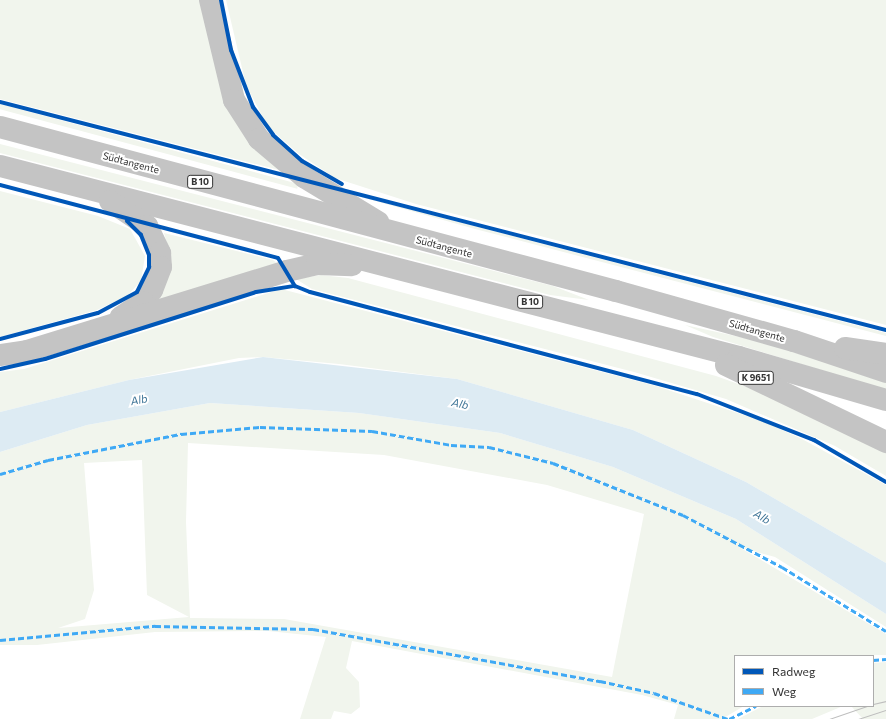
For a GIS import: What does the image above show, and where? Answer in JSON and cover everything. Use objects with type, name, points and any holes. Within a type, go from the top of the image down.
[{"type":"highway","points":[[210,0],[234,100],[259,139],[304,177],[399,235]]},
{"type":"highway","name":"Südtangente","points":[[0,127],[794,341],[886,372]]},
{"type":"highway","name":"B 10","points":[[0,166],[667,338],[886,400]]},
{"type":"highway","points":[[84,334],[143,302],[161,267],[157,241],[147,226],[95,191]]},
{"type":"highway","points":[[0,355],[84,334],[317,264],[392,266]]},
{"type":"highway","name":"K 9651","points":[[667,338],[777,387],[886,442]]},
{"type":"highway","points":[[794,341],[886,354]]},
{"type":"shaded area","points":[[0,0],[202,0],[210,43],[283,171],[0,99]]},
{"type":"shaded area","points":[[226,0],[886,0],[886,325],[416,204],[335,178],[299,154],[268,127],[246,85]]},
{"type":"shaded area","points":[[0,104],[298,184],[297,189],[0,109]]},
{"type":"shaded area","points":[[0,144],[553,286],[589,300],[550,295],[0,153]]},
{"type":"shaded area","points":[[0,191],[98,216],[130,229],[145,256],[141,281],[127,296],[97,310],[0,337]]},
{"type":"shaded area","points":[[347,193],[886,333],[886,336],[475,229]]},
{"type":"shaded area","points":[[164,233],[273,260],[278,264],[158,301],[168,247]]},
{"type":"shaded area","points":[[321,275],[348,278],[716,376],[766,394],[872,444],[886,453],[886,476],[835,446],[726,399],[634,372],[312,289],[296,279]]},
{"type":"shaded area","points":[[281,289],[656,386],[762,421],[802,439],[886,485],[886,563],[746,482],[633,430],[457,379],[339,364],[263,357],[239,358],[129,380],[0,412],[0,372],[24,369]]},
{"type":"shaded area","points":[[685,325],[758,341],[886,381],[886,390],[713,337]]},
{"type":"shaded area","points":[[210,403],[359,413],[500,433],[613,467],[736,519],[886,614],[886,627],[775,557],[739,547],[886,634],[886,655],[734,655],[734,707],[742,707],[722,719],[674,719],[678,705],[642,695],[352,641],[346,668],[359,682],[360,707],[351,714],[334,711],[331,719],[300,719],[326,637],[268,631],[155,632],[37,645],[0,645],[0,452],[87,425]],"holes":[[[188,443],[384,455],[547,485],[644,514],[612,677],[284,619],[190,618],[186,522]],[[142,460],[147,595],[189,617],[58,628],[85,619],[94,590],[84,463]]]},
{"type":"shaded area","points":[[886,662],[886,719],[863,719],[852,707],[874,707],[874,663]]},
{"type":"shaded area","points":[[761,707],[841,707],[812,719],[738,719]]},
{"type":"water","name":"Alb","points":[[263,357],[457,379],[633,430],[746,482],[886,563],[886,614],[736,519],[613,467],[500,433],[359,413],[210,403],[87,425],[0,452],[0,412],[129,380]]},
{"type":"tram line","points":[[874,704],[886,701]]},
{"type":"tram line","points":[[829,719],[864,707]]},
{"type":"tram line","points":[[858,719],[886,710]]},
{"type":"marked path","points":[[0,474],[48,460],[181,434],[260,427],[372,431],[451,445],[489,447],[553,463],[683,515],[782,567],[886,631]]},
{"type":"marked path","points":[[0,640],[155,626],[313,629],[600,681],[654,693],[728,719]]},
{"type":"marked path","points":[[874,660],[886,659]]},
{"type":"marked path","points":[[729,719],[754,707]]},
{"type":"cycle path","points":[[221,0],[231,50],[253,107],[273,135],[302,161],[342,184]]},
{"type":"cycle path","points":[[0,102],[886,330]]},
{"type":"cycle path","points":[[0,185],[278,258],[295,286],[310,292],[697,394],[814,440],[886,482]]},
{"type":"cycle path","points":[[0,339],[98,313],[137,292],[149,267],[149,255],[141,235],[127,221]]},
{"type":"cycle path","points":[[0,369],[45,359],[256,292],[295,286]]}]
